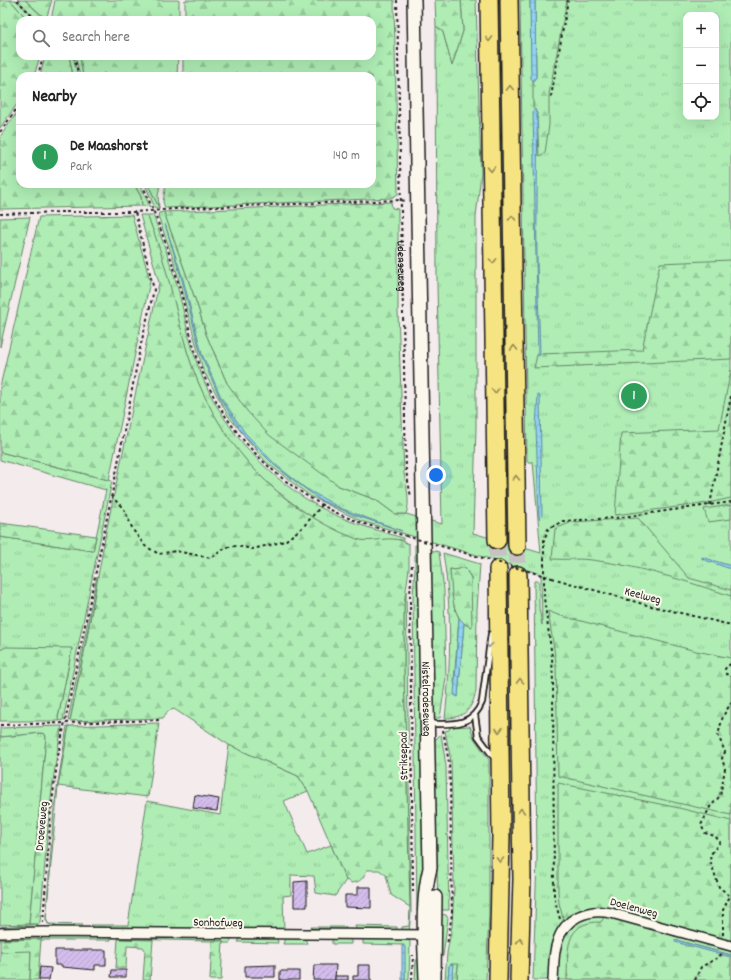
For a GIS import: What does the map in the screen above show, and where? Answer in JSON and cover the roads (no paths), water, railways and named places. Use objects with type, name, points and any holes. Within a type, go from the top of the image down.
[{"type":"highway","points":[[489,0],[497,540]]},
{"type":"highway","points":[[509,0],[517,546]]},
{"type":"highway","points":[[498,569],[500,765],[498,980]]},
{"type":"highway","points":[[518,575],[522,880],[519,980]]},
{"type":"street","name":"Udenseweg","points":[[414,0],[418,530]]},
{"type":"street","name":"Nistelrodeseweg","points":[[418,530],[428,724],[430,868],[434,881],[425,936],[426,980]]},
{"type":"street","name":"Doelenweg","points":[[553,980],[556,944],[563,930],[577,916],[588,912],[599,911],[727,945]]},
{"type":"street","name":"Sonhofweg","points":[[0,934],[43,932],[425,936]]},
{"type":"street","name":"Nistelrodeseweg","points":[[425,936],[434,980]]},
{"type":"lane","points":[[493,622],[498,593]]},
{"type":"lane","points":[[428,724],[462,722],[475,715],[482,702],[492,629]]},
{"type":"lane","points":[[475,715],[478,736],[500,765]]},
{"type":"water","points":[[530,0],[535,0],[536,77],[533,81],[531,78]]},
{"type":"water","points":[[535,109],[537,114],[537,250],[540,355],[538,356],[533,111]]},
{"type":"water","points":[[165,224],[183,279],[202,354],[221,397],[245,433],[276,465],[305,488],[340,508],[402,531],[354,515],[320,500],[275,466],[243,434],[220,398],[201,355],[182,280]]},
{"type":"water","points":[[538,394],[540,396],[542,515],[539,519],[536,426]]},
{"type":"water","points":[[702,557],[731,566],[731,569],[702,559]]},
{"type":"water","points":[[459,618],[464,623],[458,697],[454,695]]},
{"type":"water","points":[[675,940],[731,955],[731,957],[675,942]]},
{"type":"water","points":[[402,945],[405,947],[405,980],[402,980]]},
{"type":"water","points":[[451,964],[453,965],[452,980],[448,980],[449,966]]},
{"type":"tunnel","points":[[497,540],[498,569]]},
{"type":"tunnel","points":[[517,546],[518,575]]},
{"type":"place","name":"De Maashorst","points":[[634,396]]}]
